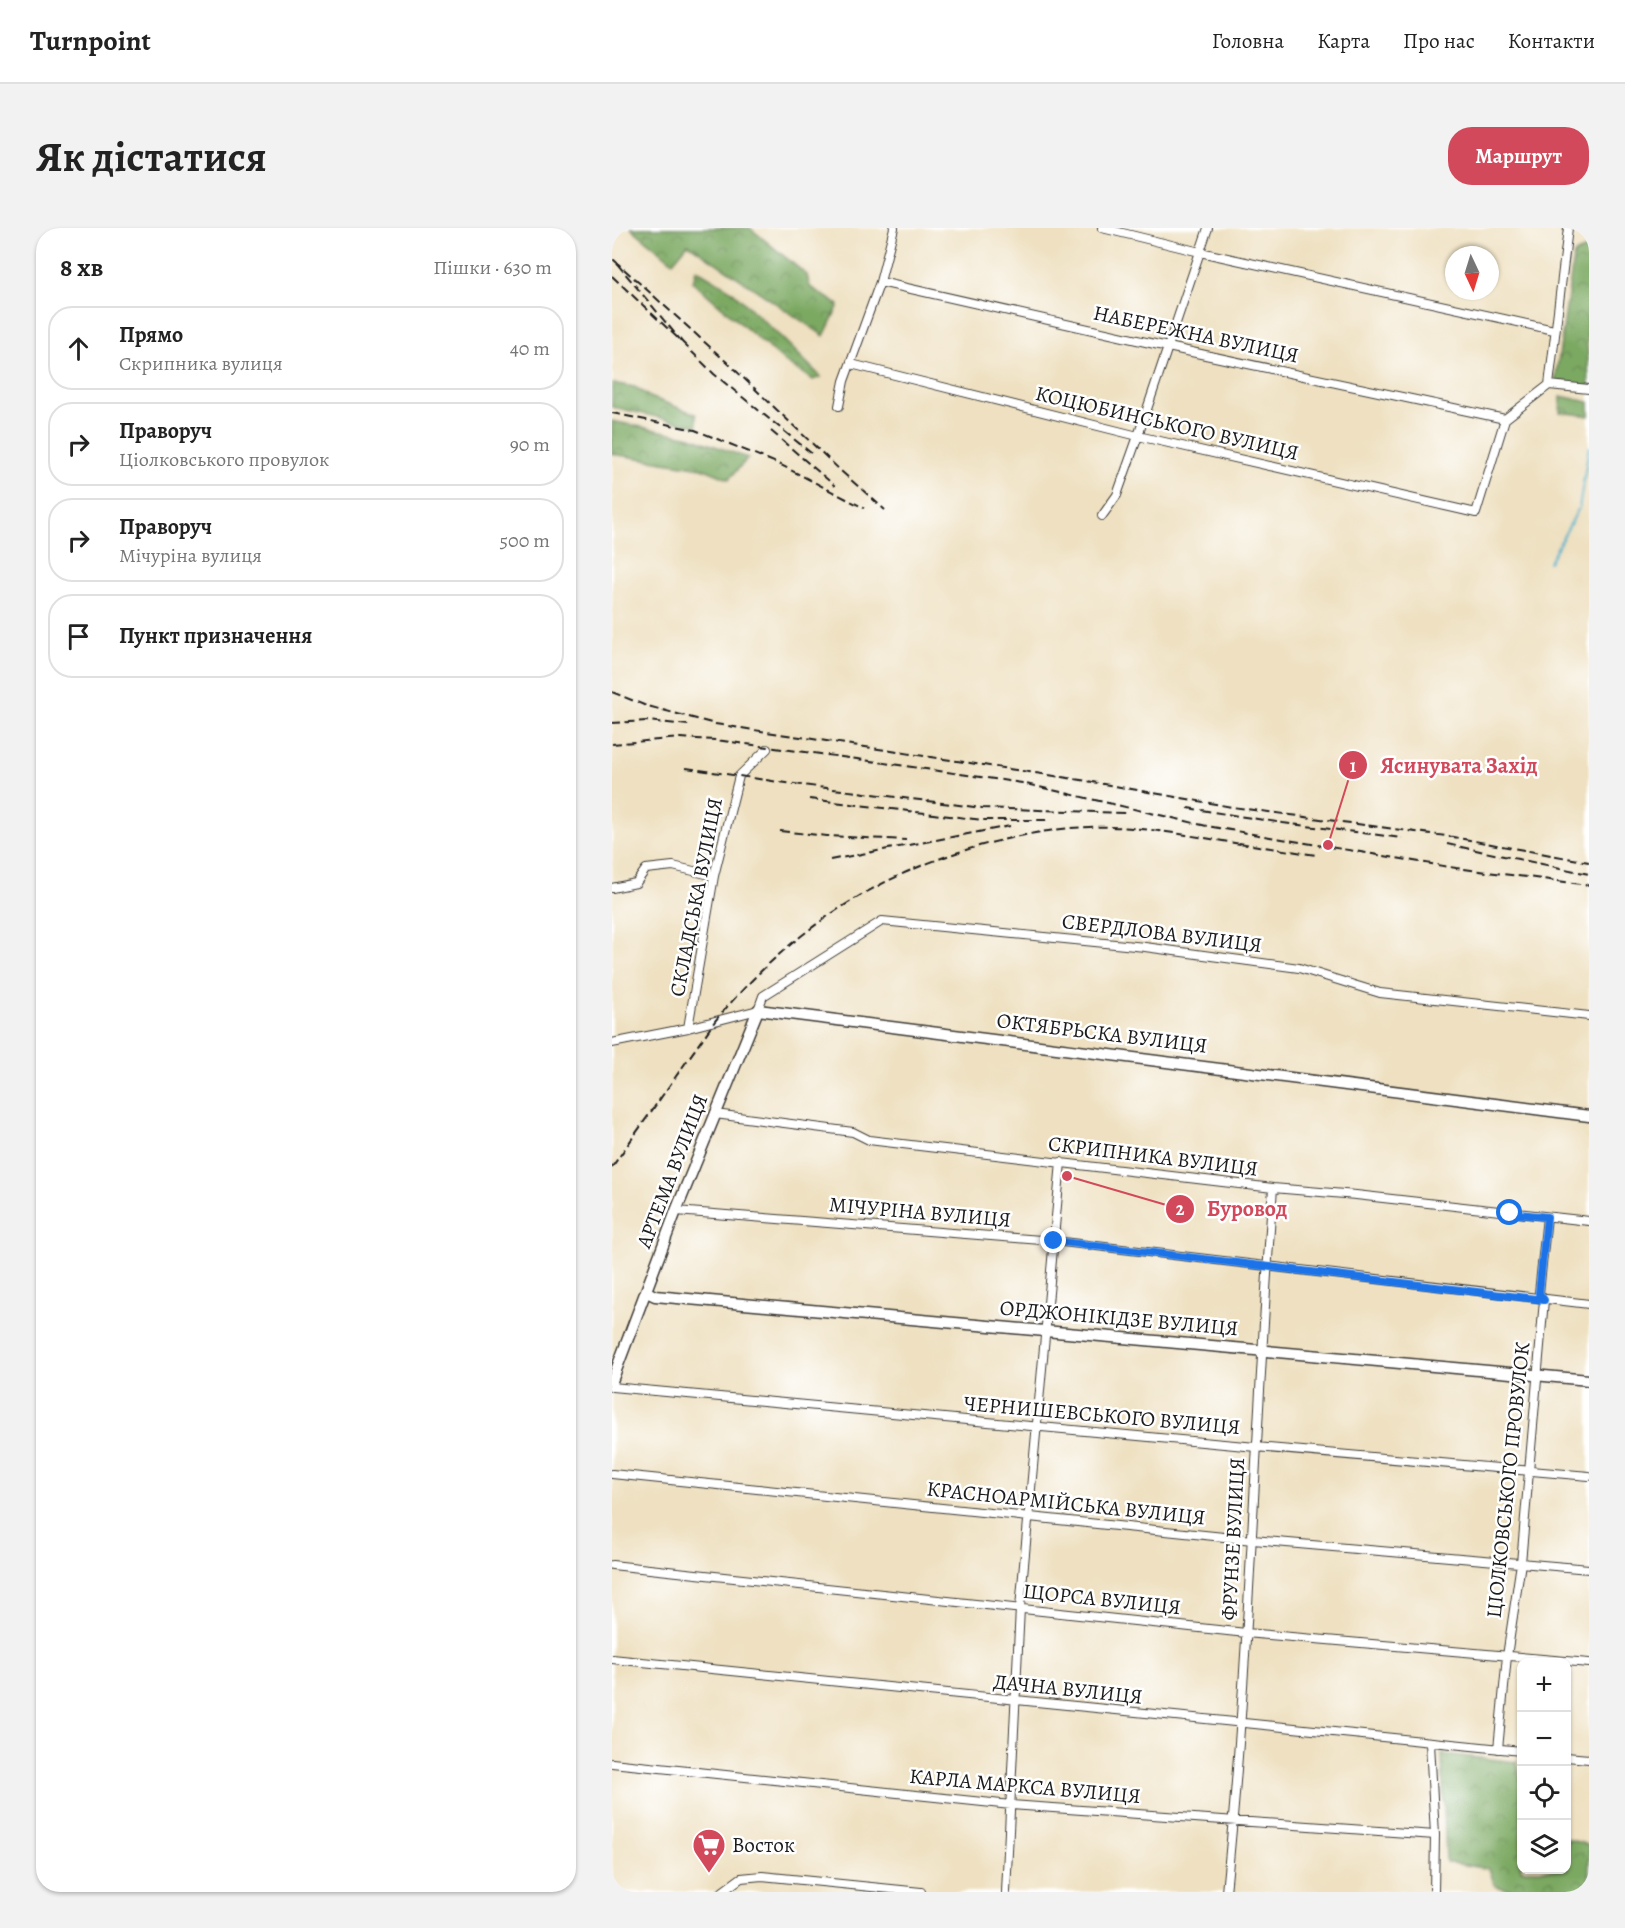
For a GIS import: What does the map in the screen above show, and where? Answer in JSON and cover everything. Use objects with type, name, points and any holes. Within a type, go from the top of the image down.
[{"type":"main road","name":"АРТЕМА ВУЛИЦЯ","points":[[612,1381],[676,1211],[758,1010]]},
{"type":"main road","name":"ОКТЯБРЬСКА ВУЛИЦЯ","points":[[758,1010],[1589,1116]]},
{"type":"main road","name":"ОРДЖОНІКІДЗЕ ВУЛИЦЯ","points":[[646,1292],[655,1296],[1589,1380]]},
{"type":"street","points":[[839,406],[844,381],[880,282],[894,228]]},
{"type":"street","points":[[1102,228],[1200,252],[1554,330]]},
{"type":"street","points":[[1102,516],[1117,495],[1208,228]]},
{"type":"street","points":[[1549,385],[1568,228]]},
{"type":"street","name":"НАБЕРЕЖНА ВУЛИЦЯ","points":[[880,282],[1168,347],[1505,419]]},
{"type":"street","name":"КОЦЮБИНСЬКОГО ВУЛИЦЯ","points":[[851,364],[1138,436],[1476,513],[1505,419]]},
{"type":"street","points":[[1505,419],[1549,385],[1589,389]]},
{"type":"street","name":"СКЛАДСЬКА ВУЛИЦЯ","points":[[688,1028],[714,876],[739,776],[767,749]]},
{"type":"street","points":[[612,888],[636,883],[645,869],[674,866],[714,876]]},
{"type":"street","name":"СВЕРДЛОВА ВУЛИЦЯ","points":[[758,1010],[763,996],[882,921],[1145,947],[1299,968],[1380,993],[1589,1016]]},
{"type":"street","name":"ОКТЯБРЬСКА ВУЛИЦЯ","points":[[612,1043],[688,1028],[758,1010]]},
{"type":"street","name":"СКРИПНИКА ВУЛИЦЯ","points":[[715,1114],[853,1132],[869,1140],[877,1141],[1273,1188],[1589,1221]]},
{"type":"street","points":[[1006,1892],[1020,1608],[1061,1162]]},
{"type":"street","name":"ФРУНЗЕ ВУЛИЦЯ","points":[[1226,1892],[1234,1821],[1253,1540],[1256,1447],[1273,1188]]},
{"type":"street","name":"МІЧУРІНА ВУЛИЦЯ","points":[[676,1211],[1054,1241],[1589,1304]]},
{"type":"street","name":"ЦІОЛКОВСЬКОГО ПРОВУЛОК","points":[[1498,1749],[1530,1471],[1544,1300],[1539,1293],[1547,1217]]},
{"type":"street","name":"ЧЕРНИШЕВСЬКОГО ВУЛИЦЯ","points":[[612,1387],[1589,1476]]},
{"type":"street","name":"КРАСНОАРМІЙСЬКА ВУЛИЦЯ","points":[[612,1474],[1253,1540],[1589,1569]]},
{"type":"street","name":"ЩОРСА ВУЛИЦЯ","points":[[612,1565],[1246,1633],[1589,1663]]},
{"type":"street","name":"ДАЧНА ВУЛИЦЯ","points":[[612,1659],[1017,1702],[1517,1751]]},
{"type":"street","points":[[1430,1743],[1435,1835],[1434,1892]]},
{"type":"street","points":[[1571,1757],[1589,1759]]},
{"type":"street","name":"КАРЛА МАРКСА ВУЛИЦЯ","points":[[612,1763],[1011,1805],[1435,1835]]},
{"type":"street","points":[[722,1892],[735,1881],[752,1876],[921,1892]]},
{"type":"green space","points":[[631,228],[750,228],[807,275],[810,287],[839,305],[824,336],[688,244],[673,262]]},
{"type":"green space","points":[[1589,248],[1587,339],[1589,387],[1555,382],[1574,254]]},
{"type":"green space","points":[[696,269],[731,290],[821,377],[813,380],[786,363],[693,282]]},
{"type":"green space","points":[[612,383],[635,387],[650,397],[696,414],[697,426],[612,407]]},
{"type":"green space","points":[[1561,396],[1589,402],[1589,416],[1560,412]]},
{"type":"green space","points":[[612,421],[691,437],[748,458],[729,479],[702,468],[612,454]]},
{"type":"green space","points":[[1442,1754],[1517,1762],[1517,1874],[1571,1874],[1571,1840],[1589,1845],[1589,1892],[1521,1892],[1495,1886],[1489,1869],[1446,1862]]},
{"type":"waterway","points":[[1549,562],[1579,508],[1589,447]]},
{"type":"railway","points":[[612,276],[682,342],[614,260],[885,510]]},
{"type":"railway","points":[[682,342],[714,374],[811,453]]},
{"type":"railway","points":[[612,413],[695,430],[779,464],[864,508]]},
{"type":"railway","points":[[771,431],[835,486]]},
{"type":"railway","points":[[612,692],[644,705],[715,724],[1081,780],[1232,807],[1453,837],[1589,862]]},
{"type":"railway","points":[[612,723],[646,721],[689,725]]},
{"type":"railway","points":[[612,744],[680,738],[716,740],[857,759],[1022,783],[1207,826],[1270,837],[1456,868],[1589,885]]},
{"type":"railway","points":[[686,768],[982,808],[1125,813]]},
{"type":"railway","points":[[809,799],[983,820],[1048,820]]},
{"type":"railway","points":[[1188,808],[1402,838]]},
{"type":"railway","points":[[830,860],[1010,826]]},
{"type":"railway","points":[[612,1167],[715,1021],[744,989],[774,959],[805,933],[873,889],[909,871],[990,843],[1064,829],[1128,828],[1247,845]]},
{"type":"railway","points":[[780,831],[906,840]]},
{"type":"railway","points":[[1239,843],[1316,855]]},
{"type":"railway","points":[[1447,844],[1589,874]]},
{"type":"place","name":"Ясинувата Захід","points":[[1328,845]]},
{"type":"place","name":"Буровод","points":[[1067,1176]]},
{"type":"place","name":"Восток","points":[[709,1874]]},
{"type":"route","points":[[1054,1241],[1544,1300],[1539,1293],[1547,1217],[1510,1213]]}]
